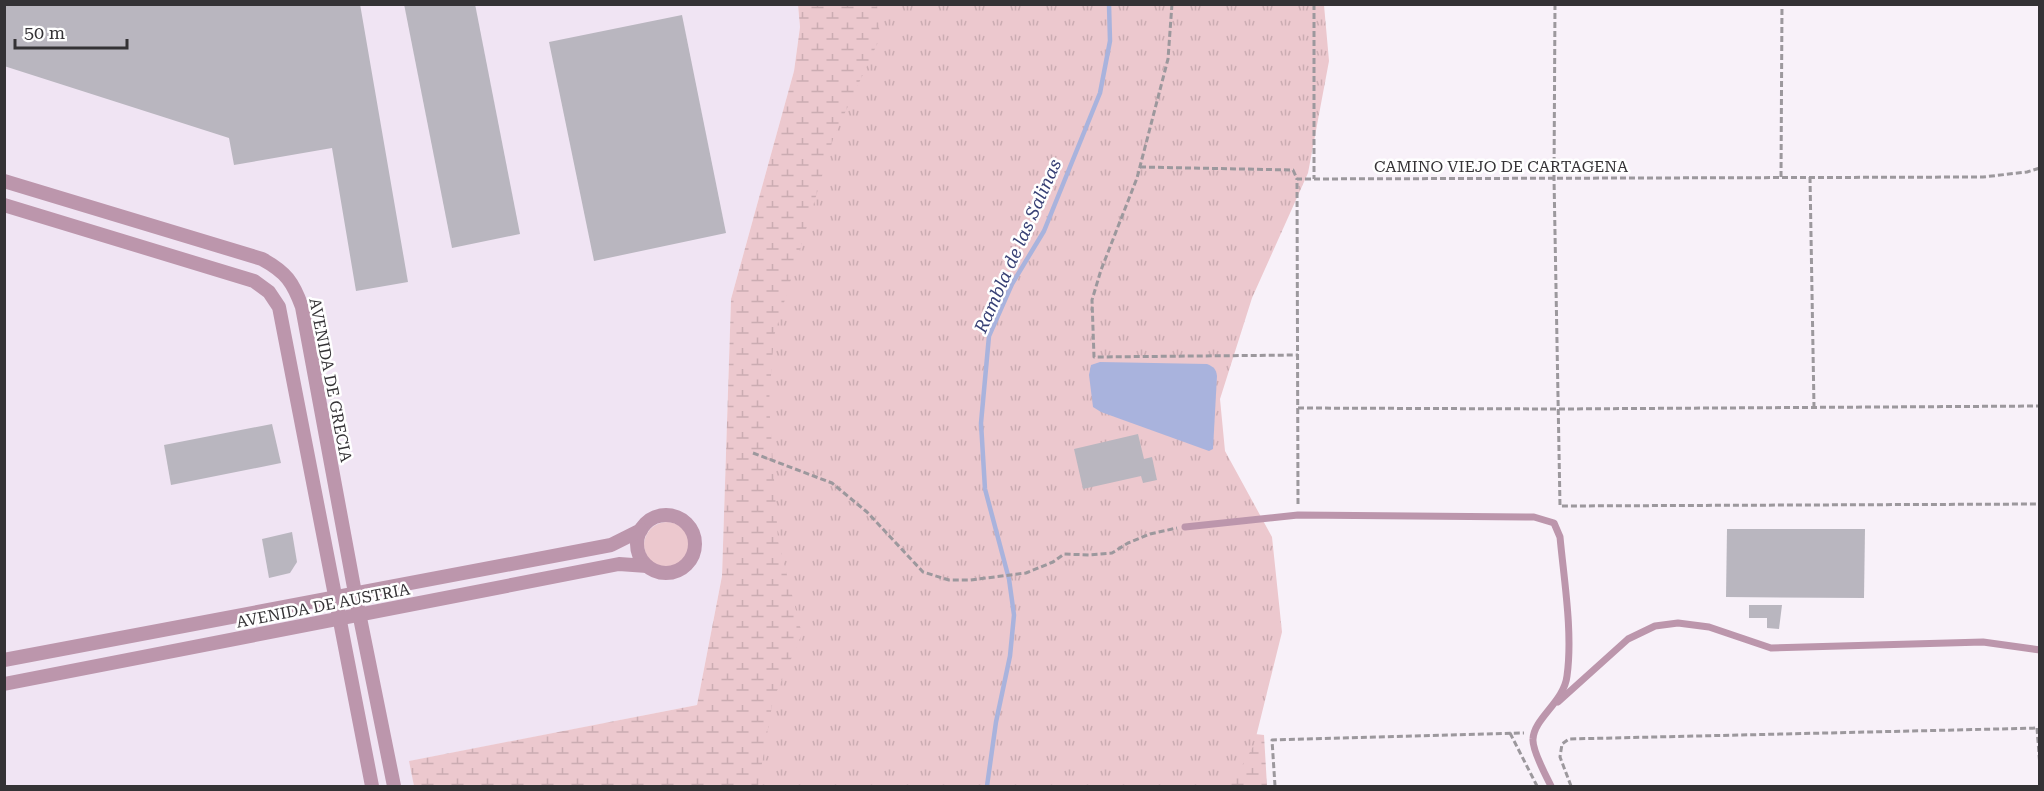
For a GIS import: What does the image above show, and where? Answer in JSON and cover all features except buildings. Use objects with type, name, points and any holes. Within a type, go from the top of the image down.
[{"type":"street","name":"AVENIDA DE GRECIA","points":[[4,181],[261,259],[280,269],[296,288],[302,307],[394,786]]},
{"type":"street","points":[[4,205],[254,281],[269,292],[279,307],[372,786]]},
{"type":"street","points":[[664,515],[673,516],[689,526],[695,544],[694,553],[689,562],[674,572],[655,571],[641,558],[638,540],[641,530],[655,518],[664,515]]},
{"type":"street","name":"AVENIDA DE AUSTRIA","points":[[4,660],[611,544],[641,530]]},
{"type":"street","name":"AVENIDA DE AUSTRIA","points":[[4,684],[619,564],[647,566]]},
{"type":"lane","points":[[1185,527],[1298,515],[1534,517],[1554,523],[1560,537],[1568,640],[1567,678],[1556,703]]},
{"type":"lane","points":[[1551,786],[1532,740],[1537,725],[1556,703],[1628,639],[1655,626],[1678,623],[1709,627],[1771,648],[1983,642],[2040,650]]},
{"type":"path","points":[[1172,4],[1168,58],[1140,167],[1092,300],[1094,357],[1298,355]]},
{"type":"path","points":[[1314,4],[1314,178]]},
{"type":"path","points":[[1555,4],[1554,178],[1560,506],[2040,504]]},
{"type":"path","points":[[1781,178],[1782,4]]},
{"type":"path","name":"CAMINO VIEJO DE CARTAGENA","points":[[1140,167],[1293,170],[1297,178],[1983,177],[2027,172],[2040,168]]},
{"type":"path","points":[[1810,177],[1814,407]]},
{"type":"path","points":[[1297,178],[1298,515]]},
{"type":"path","points":[[1298,408],[2040,406]]},
{"type":"path","points":[[753,453],[831,483],[867,512],[922,572],[949,580],[1014,575],[1035,570],[1064,554],[1112,553],[1150,534],[1185,527]]},
{"type":"path","points":[[1571,786],[1560,757],[1562,744],[1569,739],[2038,728],[2040,766]]},
{"type":"path","points":[[1275,786],[1272,740],[1510,733],[1537,786]]},
{"type":"shaded area","points":[[5,5],[798,5],[800,27],[794,71],[731,299],[722,576],[697,705],[410,761],[414,786],[5,786]]},
{"type":"green space","points":[[798,5],[1165,5],[1219,730],[1264,735],[1267,786],[414,786],[409,761],[697,705],[722,576],[731,299],[794,71],[800,27]]},
{"type":"green space","points":[[877,5],[1324,5],[1329,61],[1308,173],[1252,298],[1220,399],[1225,451],[1272,537],[1282,632],[1254,745],[1230,786],[758,786],[773,700],[802,634],[778,540],[769,402],[774,336],[834,136],[880,38]]},
{"type":"green space","points":[[667,522],[683,529],[690,545],[683,561],[667,568],[651,561],[644,545],[651,529]]},
{"type":"water","points":[[1100,362],[1207,364],[1213,367],[1217,376],[1213,449],[1209,451],[1101,412],[1093,407],[1089,375],[1091,365]]},
{"type":"waterway","name":"Rambla de las Salinas","points":[[987,786],[996,722],[1010,656],[1014,615],[1009,579],[985,489],[981,423],[989,336],[1012,284],[1044,231],[1100,93],[1110,41],[1109,4]]}]
